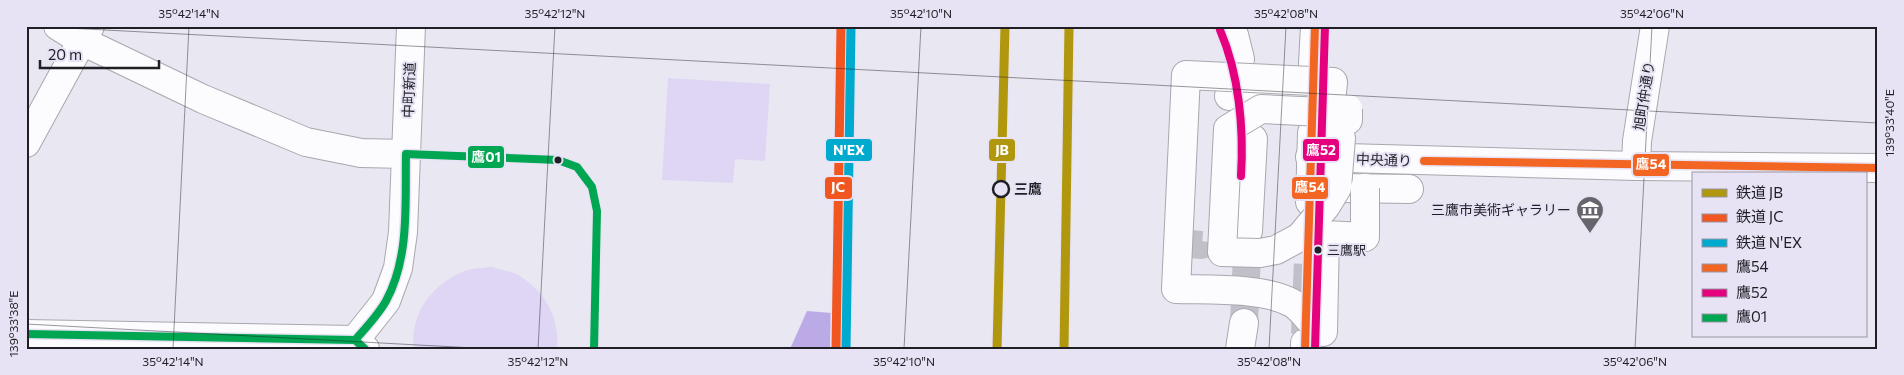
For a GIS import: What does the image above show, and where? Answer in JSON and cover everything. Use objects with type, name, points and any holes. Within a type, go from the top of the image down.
[{"type":"street","points":[[58,26],[86,34],[203,99],[306,142],[361,153],[406,154]]},
{"type":"street","name":"中町新道","points":[[344,344],[386,300],[398,268],[403,232],[411,26]]},
{"type":"street","points":[[1229,26],[1234,35],[1240,59]]},
{"type":"street","points":[[1313,64],[1315,26]]},
{"type":"street","name":"旭町仲通り","points":[[1636,166],[1637,141],[1655,26]]},
{"type":"street","points":[[26,143],[86,34]]},
{"type":"street","points":[[1310,202],[1333,82],[1186,75],[1176,289],[1259,292],[1276,296],[1293,304],[1316,343]]},
{"type":"street","points":[[1229,96],[1326,123],[1341,138],[1337,188],[1311,225],[1300,237],[1276,250],[1254,242]]},
{"type":"street","points":[[1324,255],[1254,242],[1222,252],[1228,129],[1261,109],[1326,123]]},
{"type":"street","name":"中央通り","points":[[1326,123],[1636,166],[1878,168]]},
{"type":"street","points":[[1253,139],[1254,242]]},
{"type":"street","points":[[1337,188],[1409,189]]},
{"type":"street","points":[[1316,343],[1324,290],[1325,235],[1365,238],[1365,188]]},
{"type":"street","points":[[1176,282],[1324,290]]},
{"type":"street","points":[[26,334],[344,344]]},
{"type":"shaded area","points":[[668,78],[770,84],[765,161],[735,159],[733,183],[662,180]]},
{"type":"shaded area","points":[[492,267],[518,275],[543,297],[549,306],[556,327],[557,349],[414,349],[413,336],[415,324],[426,301],[433,292],[453,276],[465,271]]},
{"type":"shaded area","points":[[807,311],[832,313],[830,349],[790,349]]},
{"type":"tunnel","points":[[1305,334],[1310,210]]},
{"type":"tunnel","points":[[1244,323],[1248,231]]},
{"type":"tunnel","points":[[1178,243],[1202,245],[1204,232]]},
{"type":"rail line","name":"JC","points":[[836,349],[841,26]]},
{"type":"rail line","name":"N'EX","points":[[846,349],[851,26]]},
{"type":"rail line","name":"JB","points":[[997,349],[1005,26]]},
{"type":"rail line","name":"JB","points":[[1064,349],[1069,26]]},
{"type":"transit line","name":"鷹54","points":[[1305,349],[1315,26]]},
{"type":"transit line","name":"鷹52","points":[[1315,349],[1325,26]]},
{"type":"transit line","name":"鷹52","points":[[1220,30],[1232,65],[1239,102],[1242,139],[1241,176]]},
{"type":"transit line","name":"鷹01","points":[[355,340],[376,316],[386,301],[394,284],[399,266],[405,229],[406,154],[558,160],[577,167],[592,187],[597,211],[594,349]]},
{"type":"transit line","name":"鷹54","points":[[1424,161],[1878,168]]},
{"type":"transit line","name":"鷹01","points":[[26,334],[355,340],[365,349]]},
{"type":"place","name":"三鷹","points":[[1001,189]]},
{"type":"place","name":"三鷹市美術ギャラリー","points":[[1590,234]]},
{"type":"place","name":"三鷹駅","points":[[1318,250]]}]
